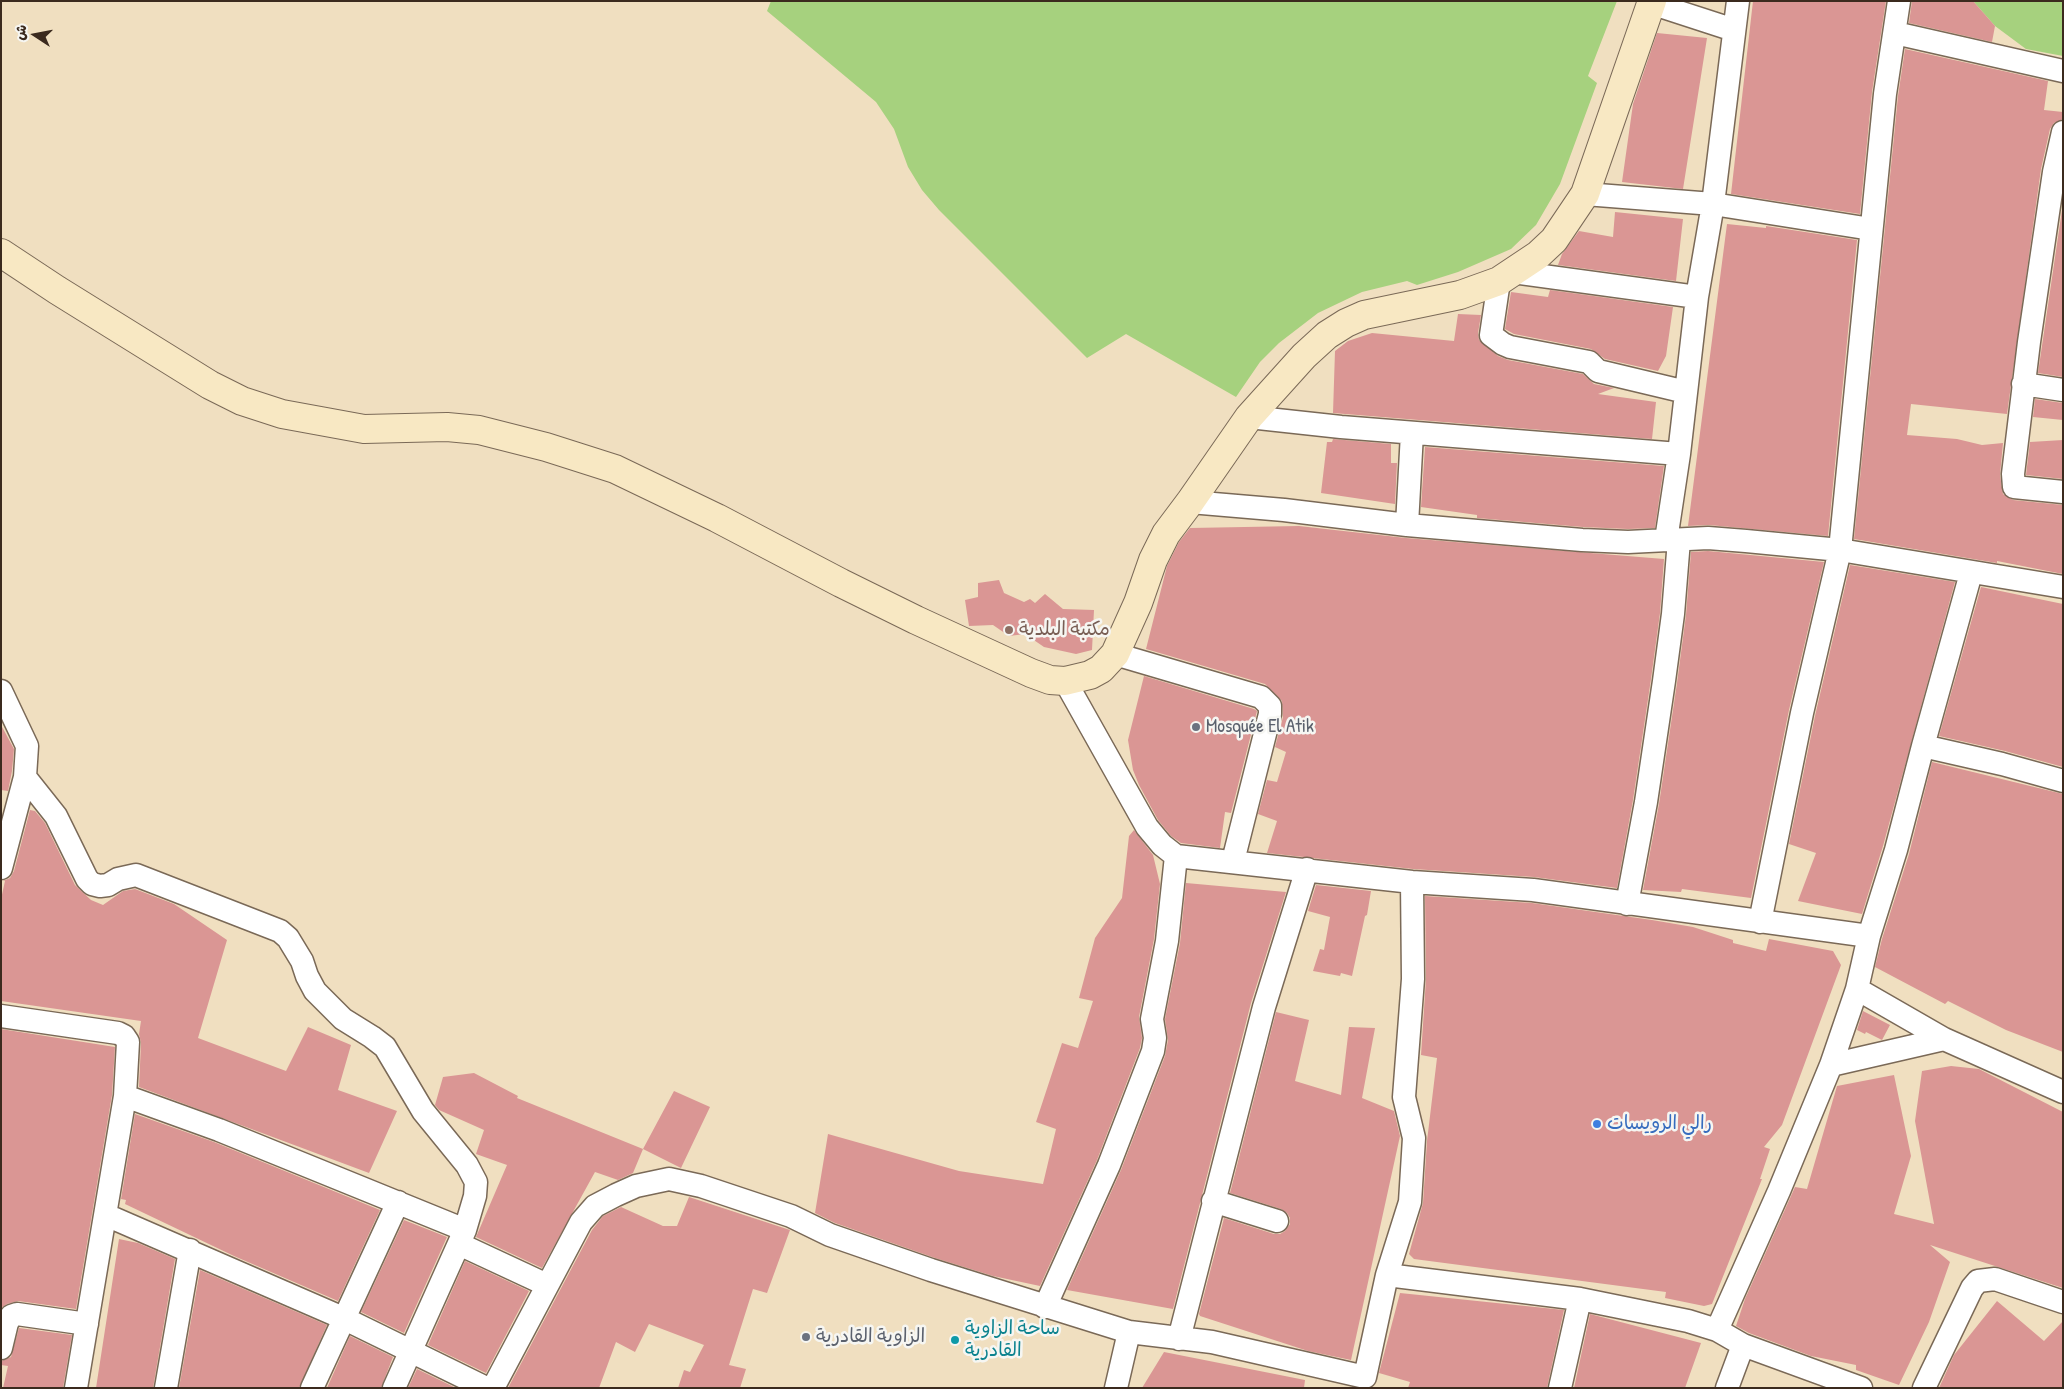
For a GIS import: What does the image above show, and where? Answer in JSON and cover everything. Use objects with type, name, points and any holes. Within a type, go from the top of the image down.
[{"type":"street","points":[[1627,904],[1646,802],[1674,614],[1673,540],[1686,392],[1697,297],[1714,204],[1738,1]]},
{"type":"street","points":[[1760,922],[1800,722],[1840,550],[1885,94],[1900,1]]},
{"type":"street","points":[[1,253],[210,385],[242,400],[282,414],[364,429],[447,427],[480,430],[546,447],[615,469],[709,513],[841,583],[916,620],[1031,673],[1050,680],[1065,681],[1090,675],[1101,668],[1115,654],[1138,603],[1153,560],[1166,534],[1249,417],[1304,356],[1327,335],[1346,323],[1364,315],[1460,295],[1506,276],[1538,256],[1554,240],[1585,194],[1651,2],[1734,30]]},
{"type":"street","points":[[1895,33],[2063,71]]},
{"type":"street","points":[[2063,132],[2054,172],[2023,384],[2013,474],[2014,487],[2063,492]]},
{"type":"street","points":[[1585,194],[1714,204],[1871,229]]},
{"type":"street","points":[[1506,276],[1697,297]]},
{"type":"street","points":[[1506,276],[1491,335],[1503,344],[1510,347],[1589,362],[1598,371],[1686,392]]},
{"type":"street","points":[[2023,384],[2063,390]]},
{"type":"street","points":[[1249,417],[1412,433],[1541,441],[1680,454]]},
{"type":"street","points":[[1407,525],[1412,433]]},
{"type":"street","points":[[1190,502],[1284,510],[1407,525],[1582,540],[1628,542],[1727,540],[1840,550],[2063,587]]},
{"type":"street","points":[[1717,1330],[1780,1191],[1832,1065],[1857,989],[1869,936],[1896,850],[1971,573]]},
{"type":"street","points":[[1115,654],[1261,697],[1270,706],[1270,714],[1234,861]]},
{"type":"street","points":[[1065,681],[1147,827],[1162,845],[1176,856],[1412,882],[1533,890],[1869,936]]},
{"type":"street","points":[[1,691],[27,746],[24,777],[1,868]]},
{"type":"street","points":[[1923,746],[2002,764],[2063,781]]},
{"type":"street","points":[[24,777],[56,816],[86,879],[92,884],[100,886],[129,875],[143,877],[280,931],[288,938],[302,961],[315,991],[343,1019],[385,1047],[423,1111],[467,1164],[476,1182],[475,1196],[462,1237],[409,1351],[394,1388]]},
{"type":"street","points":[[1045,1306],[1109,1165],[1153,1051],[1155,1038],[1152,1019],[1167,941],[1176,856]]},
{"type":"street","points":[[1178,1339],[1264,1007],[1307,869]]},
{"type":"street","points":[[493,1388],[581,1222],[595,1206],[636,1186],[669,1179],[701,1186],[791,1216],[830,1235],[931,1270],[1129,1332],[1212,1342],[1364,1382],[1387,1275],[1410,1202],[1414,1138],[1404,1097],[1413,979],[1412,882]]},
{"type":"street","points":[[1857,989],[1944,1039],[2063,1092]]},
{"type":"street","points":[[1,1016],[118,1033],[124,1036],[129,1048],[125,1096],[76,1388]]},
{"type":"street","points":[[1832,1065],[1944,1039]]},
{"type":"street","points":[[125,1096],[228,1134],[398,1202],[547,1285]]},
{"type":"street","points":[[1213,1200],[1277,1221]]},
{"type":"street","points":[[312,1388],[398,1202]]},
{"type":"street","points":[[106,1215],[343,1318],[486,1388]]},
{"type":"street","points":[[166,1388],[190,1250]]},
{"type":"street","points":[[1387,1275],[1580,1299],[1688,1321],[1717,1330],[1743,1345],[1862,1388]]},
{"type":"street","points":[[1924,1388],[1972,1288],[1978,1281],[1995,1279],[2063,1302]]},
{"type":"street","points":[[1560,1388],[1580,1299]]},
{"type":"street","points":[[1,1348],[7,1323],[11,1316],[17,1314],[87,1324]]},
{"type":"street","points":[[1116,1388],[1129,1332]]},
{"type":"street","points":[[1727,1388],[1743,1345]]},
{"type":"green space","points":[[771,1],[1617,1],[1588,76],[1597,83],[1560,184],[1536,225],[1511,249],[1458,272],[1417,285],[1407,281],[1362,292],[1318,313],[1279,343],[1260,362],[1236,397],[1126,334],[1087,358],[939,210],[922,190],[908,167],[894,129],[876,102],[767,11]]},
{"type":"green space","points":[[1973,1],[2063,1],[2063,56],[2026,49],[1995,26]]},
{"type":"building","points":[[1753,1],[1886,1],[1872,92],[1860,214],[1731,194]]},
{"type":"building","points":[[1912,1],[1973,1],[1995,26],[1992,42],[1909,23]]},
{"type":"building","points":[[1657,33],[1707,38],[1683,189],[1622,182],[1633,104]]},
{"type":"building","points":[[1905,49],[2048,81],[2044,110],[2063,112],[2063,119],[2054,123],[2050,129],[2041,169],[2007,414],[1911,404],[1907,435],[1957,439],[1982,445],[2003,443],[2000,475],[2003,494],[2013,500],[2063,505],[2063,574],[1997,561],[1997,563],[1854,539],[1898,96]]},
{"type":"building","points":[[2063,203],[2063,377],[2038,373]]},
{"type":"building","points":[[1615,212],[1683,219],[1676,281],[1558,265],[1562,254],[1579,231],[1613,237]]},
{"type":"building","points":[[1727,224],[1766,228],[1766,226],[1857,240],[1828,536],[1709,525],[1688,526]]},
{"type":"building","points":[[1550,290],[1673,307],[1666,356],[1658,371],[1605,359],[1591,349],[1514,334],[1505,329],[1511,292],[1548,297]]},
{"type":"building","points":[[1458,314],[1481,315],[1478,333],[1479,340],[1498,356],[1508,360],[1583,374],[1594,384],[1614,388],[1598,394],[1656,402],[1652,439],[1333,413],[1335,351],[1348,341],[1372,333],[1454,341]]},
{"type":"building","points":[[2035,399],[2063,403],[2063,420],[2033,417]]},
{"type":"building","points":[[1333,439],[1391,444],[1391,463],[1397,463],[1395,504],[1321,493],[1327,442],[1332,442]]},
{"type":"building","points":[[2063,440],[2063,479],[2026,475],[2030,442]]},
{"type":"building","points":[[1425,447],[1664,466],[1655,528],[1583,527],[1477,518],[1477,515],[1421,507]]},
{"type":"building","points":[[1299,526],[1406,538],[1664,559],[1660,613],[1651,679],[1633,800],[1617,888],[1534,877],[1413,869],[1267,853],[1277,821],[1258,814],[1267,780],[1277,782],[1286,752],[1275,747],[1283,717],[1282,701],[1265,684],[1146,649],[1167,566],[1179,542],[1190,528]]},
{"type":"building","points":[[1708,551],[1824,562],[1789,710],[1751,898],[1682,889],[1681,892],[1643,890],[1659,804],[1677,683],[1686,615],[1691,552]]},
{"type":"building","points":[[1850,565],[1955,582],[1883,846],[1862,914],[1798,901],[1816,853],[1789,844],[1815,716]]},
{"type":"building","points":[[999,580],[1004,593],[1024,602],[1030,599],[1035,603],[1045,594],[1063,609],[1094,610],[1092,650],[1076,654],[1044,647],[1025,634],[1009,636],[993,625],[969,626],[965,600],[978,597],[978,583]]},
{"type":"building","points":[[1981,587],[2063,604],[2063,767],[1939,736]]},
{"type":"building","name":"Mosquée El Atik","points":[[1144,676],[1257,711],[1231,813],[1225,812],[1220,848],[1181,843],[1171,836],[1158,820],[1139,785],[1133,770],[1128,740]]},
{"type":"building","points":[[1,725],[14,749],[8,791],[1,790]]},
{"type":"building","points":[[1932,762],[2063,794],[2063,1052],[2006,1030],[1948,1001],[1945,1004],[1875,967],[1909,854]]},
{"type":"building","points":[[30,810],[35,811],[45,823],[75,885],[91,900],[103,905],[123,891],[135,889],[174,904],[227,940],[198,1038],[286,1071],[308,1027],[351,1045],[338,1090],[397,1111],[369,1173],[139,1087],[141,1043],[139,1034],[141,1021],[1,1001],[1,899],[5,881],[3,881],[10,878],[14,871]]},
{"type":"building","points":[[1134,830],[1153,855],[1160,884],[1154,939],[1139,1017],[1142,1038],[1140,1048],[1097,1160],[1040,1286],[993,1276],[935,1258],[835,1223],[815,1213],[828,1134],[959,1171],[1043,1184],[1056,1129],[1036,1122],[1062,1043],[1078,1048],[1093,1001],[1079,998],[1095,938],[1122,898],[1129,836]]},
{"type":"building","points":[[1186,883],[1286,892],[1251,1003],[1173,1309],[1067,1290],[1121,1170],[1165,1056],[1168,1040],[1165,1019],[1180,943]]},
{"type":"building","points":[[1316,885],[1371,891],[1352,976],[1341,973],[1340,976],[1313,971],[1320,949],[1324,950],[1330,917],[1308,911]]},
{"type":"building","points":[[1425,896],[1532,903],[1652,920],[1693,927],[1733,940],[1733,943],[1766,951],[1769,939],[1833,951],[1841,965],[1782,1125],[1764,1147],[1770,1149],[1760,1179],[1762,1179],[1712,1304],[1704,1306],[1665,1298],[1666,1292],[1414,1259],[1409,1254],[1423,1203],[1427,1141],[1437,1058],[1421,1055],[1426,979]]},
{"type":"building","points":[[1863,1011],[1890,1025],[1882,1040],[1857,1030]]},
{"type":"building","points":[[1276,1012],[1309,1020],[1295,1081],[1341,1095],[1349,1027],[1375,1028],[1362,1098],[1394,1111],[1400,1136],[1351,1360],[1308,1351],[1200,1316],[1199,1314],[1224,1218],[1274,1234],[1280,1234],[1285,1231],[1290,1224],[1290,1218],[1287,1213],[1281,1209],[1230,1193]]},
{"type":"building","points":[[1,1029],[115,1047],[112,1095],[76,1309],[18,1301],[1,1308]]},
{"type":"building","points":[[1951,1066],[1979,1069],[2063,1112],[2063,1288],[1930,1245],[1950,1262],[1929,1322],[1899,1385],[1856,1370],[1856,1365],[1811,1356],[1749,1333],[1736,1326],[1745,1299],[1795,1187],[1807,1189],[1837,1086],[1894,1075],[1911,1156],[1894,1214],[1934,1224],[1915,1121],[1922,1071]]},
{"type":"building","points":[[474,1073],[518,1096],[517,1098],[643,1149],[633,1173],[618,1180],[595,1172],[542,1268],[476,1237],[507,1165],[476,1154],[484,1130],[439,1110],[435,1105],[443,1077]]},
{"type":"building","points":[[674,1091],[710,1107],[681,1168],[643,1149]]},
{"type":"building","points":[[135,1114],[214,1142],[380,1210],[338,1301],[234,1256],[125,1204],[126,1200],[121,1199]]},
{"type":"building","points":[[689,1197],[790,1230],[767,1293],[753,1289],[729,1365],[746,1369],[740,1388],[678,1388],[684,1370],[690,1372],[704,1345],[649,1324],[635,1352],[616,1342],[599,1388],[508,1388],[592,1230],[603,1216],[621,1207],[663,1226],[677,1226]]},
{"type":"building","points":[[404,1220],[447,1237],[404,1333],[361,1312]]},
{"type":"building","points":[[119,1239],[138,1243],[175,1259],[153,1388],[96,1388]]},
{"type":"building","points":[[465,1261],[529,1291],[486,1373],[428,1345]]},
{"type":"building","points":[[200,1270],[327,1325],[299,1388],[179,1388]]},
{"type":"building","points":[[1400,1293],[1564,1310],[1547,1388],[1408,1388],[1410,1382],[1379,1373]]},
{"type":"building","points":[[1997,1301],[2044,1341],[2063,1321],[2063,1388],[1939,1388],[1954,1355]]},
{"type":"building","points":[[1590,1314],[1701,1343],[1685,1388],[1574,1388]]},
{"type":"building","points":[[19,1328],[72,1335],[63,1388],[3,1388],[8,1366],[1,1365],[1,1361],[11,1357]]},
{"type":"building","points":[[350,1336],[393,1357],[381,1388],[327,1388]]},
{"type":"building","points":[[1164,1352],[1305,1380],[1304,1388],[1142,1388]]},
{"type":"building","points":[[417,1369],[456,1388],[408,1388]]},
{"type":"place","name":"مكتبة البلدية","points":[[1009,630]]},
{"type":"place","name":"Mosquée El Atik","points":[[1196,727]]},
{"type":"place","name":"رالي الرويسات","points":[[1597,1124]]},
{"type":"place","name":"الزاوية القادرية","points":[[806,1337]]},
{"type":"place","name":"ساحة الزاوية القادرية","points":[[955,1340]]}]
